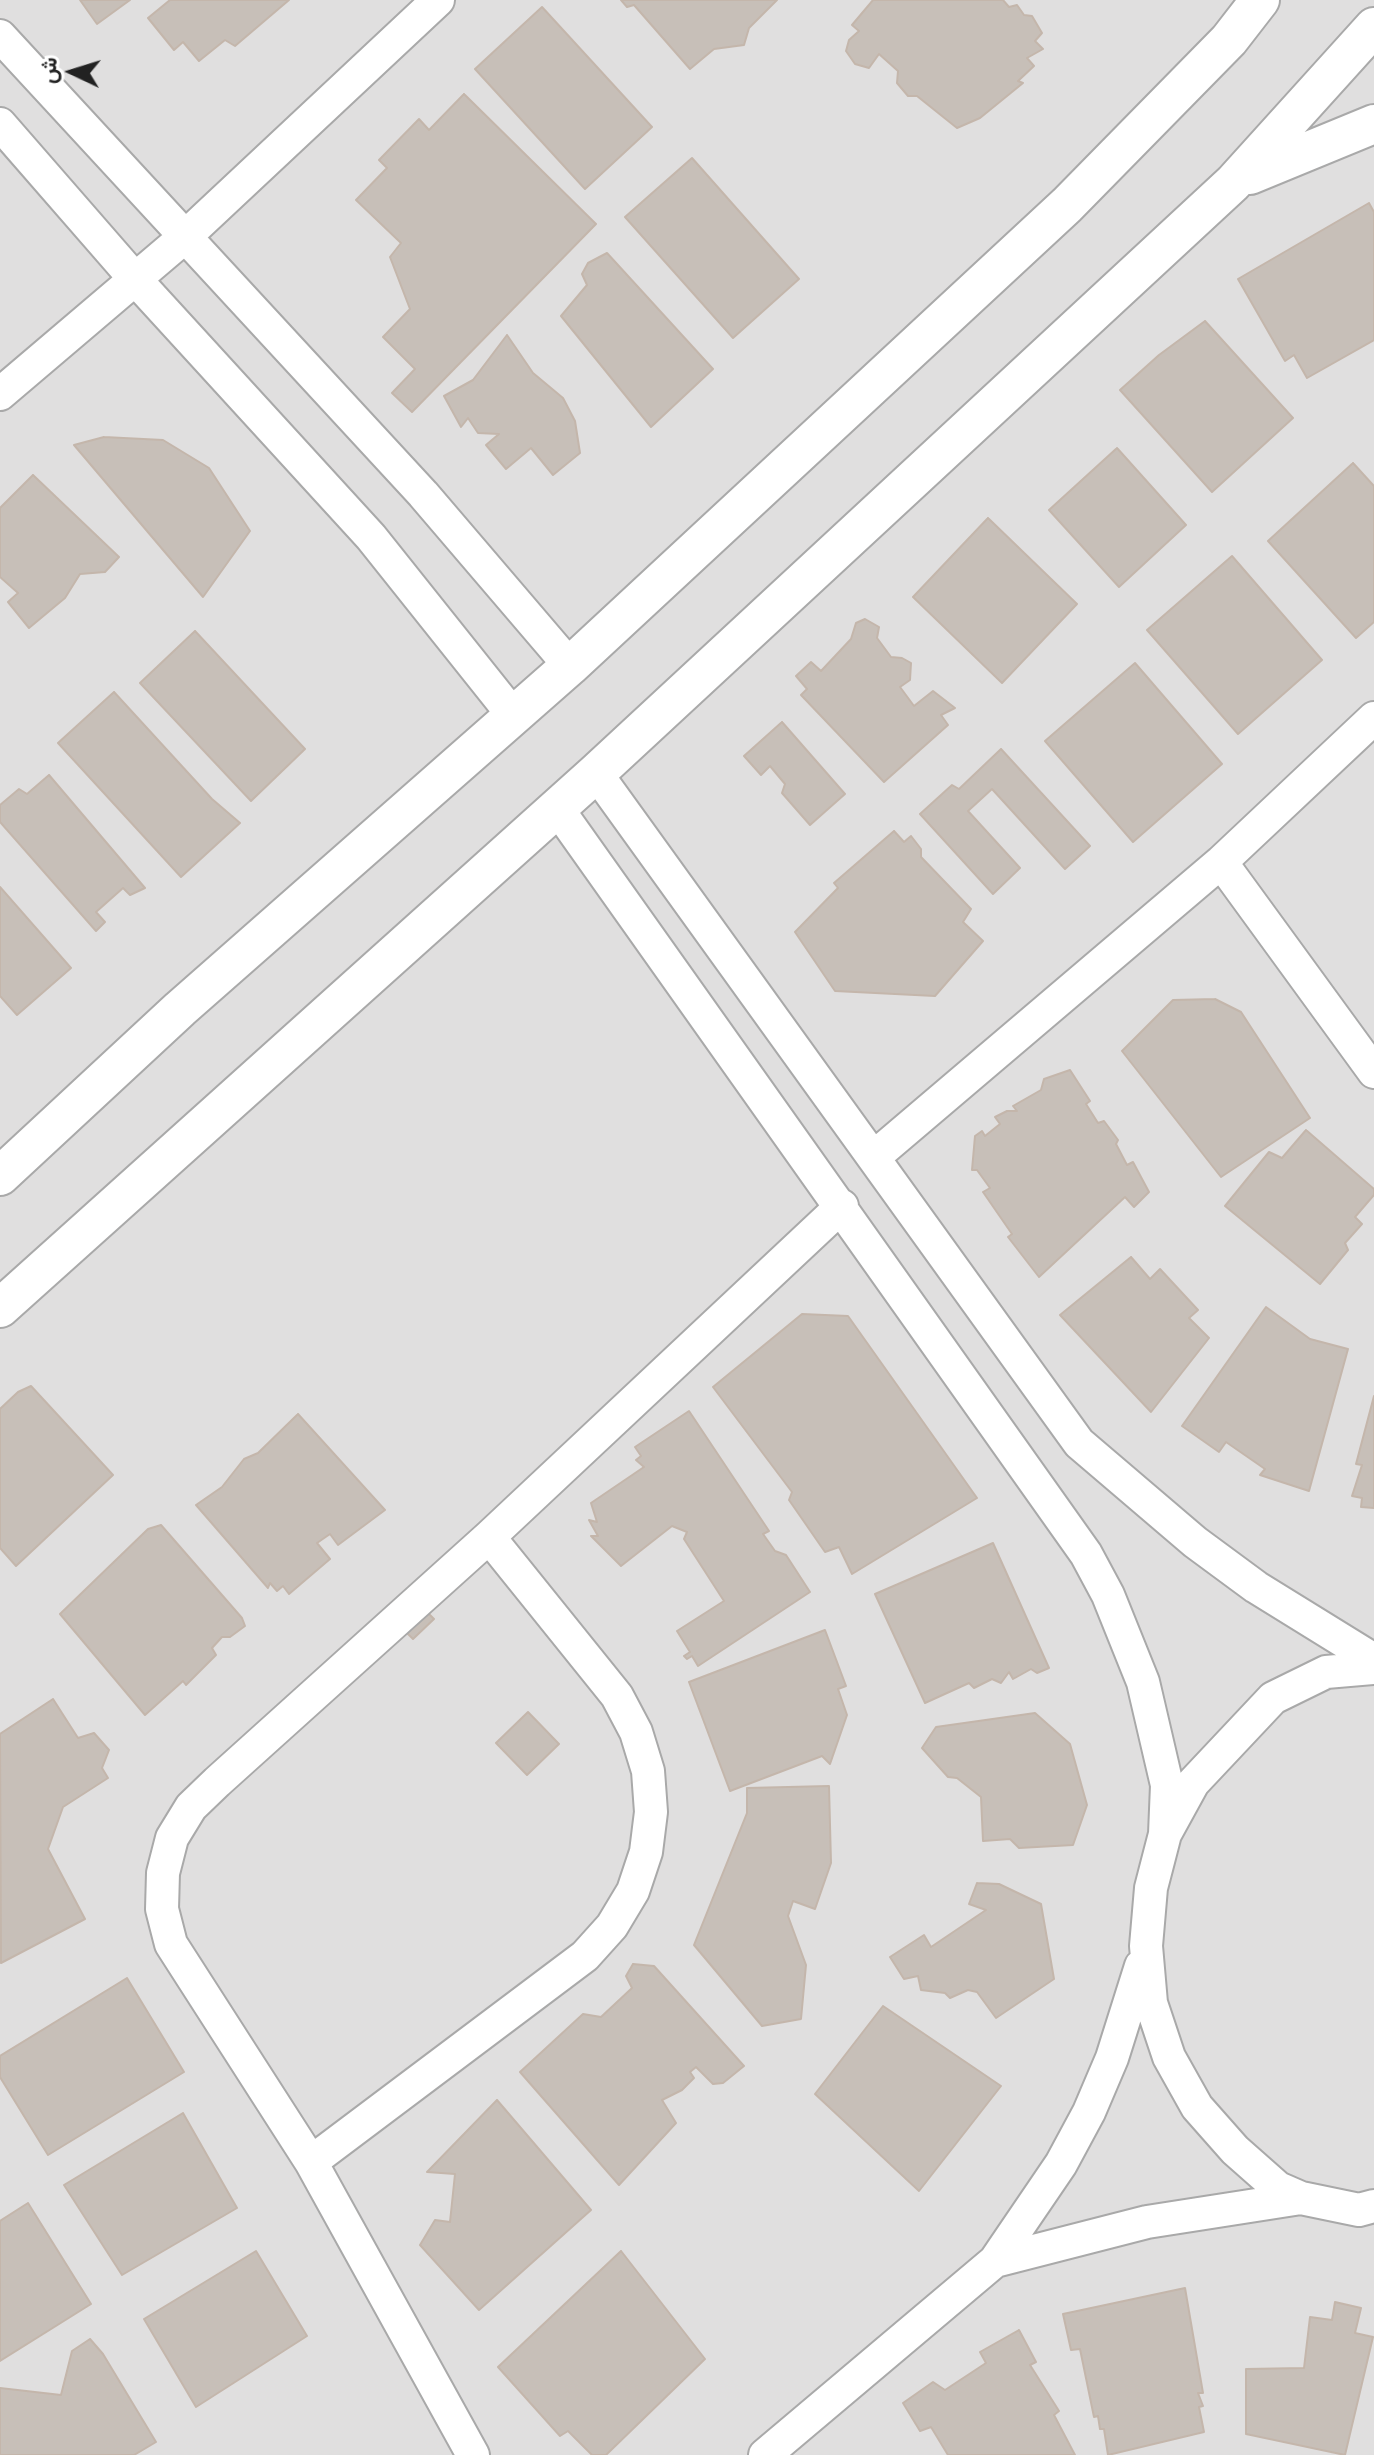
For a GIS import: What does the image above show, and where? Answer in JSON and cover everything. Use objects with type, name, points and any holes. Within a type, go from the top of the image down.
[{"type":"street","points":[[0,394],[187,235],[438,0]]},
{"type":"street","points":[[0,1176],[180,1009],[570,666],[1067,205],[1229,40],[1260,0]]},
{"type":"street","points":[[0,1308],[596,773],[1233,183],[1374,27]]},
{"type":"street","points":[[0,36],[423,494],[570,666]]},
{"type":"street","points":[[0,124],[135,279],[371,537],[513,715]]},
{"type":"street","points":[[1233,183],[1374,124]]},
{"type":"street","points":[[874,1157],[1221,862],[1374,718]]},
{"type":"street","points":[[596,773],[1079,1443],[1136,1495],[1256,1587],[1374,1660]]},
{"type":"street","points":[[557,808],[1061,1514],[1108,1595],[1143,1682],[1167,1785],[1165,1834],[1151,1888],[1146,1946],[1151,2003],[1169,2057],[1197,2107],[1235,2150],[1278,2188],[1301,2198],[1369,2210]]},
{"type":"street","points":[[1221,862],[1374,1072]]},
{"type":"street","points":[[473,2455],[311,2162],[171,1944],[162,1909],[163,1873],[172,1838],[191,1807],[217,1782],[489,1537],[842,1206]]},
{"type":"street","points":[[311,2162],[585,1956],[612,1926],[626,1902],[646,1852],[651,1812],[648,1771],[636,1732],[617,1696],[489,1537]]},
{"type":"street","points":[[1165,1834],[1193,1783],[1273,1698],[1326,1672],[1374,1668]]},
{"type":"street","points":[[765,2455],[995,2261],[1061,2164],[1089,2112],[1112,2058],[1146,1946]]},
{"type":"street","points":[[995,2261],[1147,2222],[1301,2198]]},
{"type":"shaded area","points":[[0,0],[1374,0],[1374,2455],[0,2455]]},
{"type":"building","points":[[80,0],[130,0],[97,24]]},
{"type":"building","points":[[170,0],[289,0],[235,46],[225,40],[199,61],[183,42],[174,50],[148,18]]},
{"type":"building","points":[[621,0],[777,0],[749,28],[744,45],[714,49],[690,69],[634,5],[627,7]]},
{"type":"building","points":[[873,0],[1003,0],[1009,7],[1017,5],[1024,15],[1032,16],[1042,33],[1035,41],[1043,49],[1027,58],[1034,66],[1018,81],[1023,83],[980,118],[957,128],[917,96],[908,96],[897,83],[898,71],[879,54],[869,68],[855,64],[846,51],[849,40],[859,31],[852,25]]},
{"type":"building","points":[[542,7],[652,127],[585,189],[475,69]]},
{"type":"building","points":[[464,94],[596,224],[412,412],[392,393],[415,369],[383,337],[410,309],[390,257],[401,243],[356,200],[387,168],[379,160],[419,119],[429,130]]},
{"type":"building","points":[[692,158],[799,279],[733,338],[625,217]]},
{"type":"building","points":[[1369,203],[1374,212],[1374,340],[1307,378],[1294,355],[1285,361],[1238,279]]},
{"type":"building","points":[[607,253],[713,369],[651,427],[561,316],[587,285],[582,274],[588,263]]},
{"type":"building","points":[[1205,321],[1293,418],[1212,492],[1120,390],[1159,355]]},
{"type":"building","points":[[507,335],[533,373],[563,398],[575,421],[580,453],[553,475],[531,448],[506,469],[486,445],[499,434],[478,433],[468,418],[461,427],[444,396],[473,380]]},
{"type":"building","points":[[104,437],[163,440],[209,468],[250,531],[203,597],[74,445]]},
{"type":"building","points":[[1117,448],[1186,525],[1119,587],[1049,510]]},
{"type":"building","points":[[1353,463],[1374,486],[1374,622],[1356,638],[1268,541]]},
{"type":"building","points":[[33,475],[119,557],[105,572],[80,574],[65,598],[29,628],[8,602],[18,593],[0,577],[0,508]]},
{"type":"building","points":[[988,518],[1077,604],[1002,683],[913,597]]},
{"type":"building","points":[[1232,556],[1322,660],[1238,734],[1147,630]]},
{"type":"building","points":[[865,619],[879,627],[877,638],[891,657],[911,663],[910,680],[900,687],[914,706],[933,691],[955,708],[941,715],[948,725],[884,782],[801,695],[807,689],[796,676],[811,662],[821,671],[851,639],[856,623]]},
{"type":"building","points":[[195,631],[305,749],[251,801],[140,683]]},
{"type":"building","points":[[1135,663],[1222,764],[1133,842],[1045,741]]},
{"type":"building","points":[[114,692],[212,799],[240,823],[181,877],[58,743]]},
{"type":"building","points":[[782,722],[845,794],[810,825],[782,793],[785,784],[770,766],[761,775],[744,756]]},
{"type":"building","points":[[1001,749],[1090,846],[1065,869],[992,789],[968,811],[1020,868],[993,894],[920,814],[952,785],[959,789]]},
{"type":"building","points":[[49,775],[145,888],[130,895],[123,888],[96,912],[105,922],[96,931],[0,822],[0,805],[19,789],[27,794]]},
{"type":"building","points":[[894,831],[904,842],[911,836],[921,849],[921,857],[971,909],[963,922],[983,941],[935,996],[835,991],[795,932],[838,888],[834,883]]},
{"type":"building","points":[[0,887],[71,968],[17,1015],[0,996]]},
{"type":"building","points":[[1215,999],[1241,1012],[1310,1118],[1221,1177],[1122,1051],[1173,1000]]},
{"type":"building","points":[[1070,1070],[1090,1101],[1086,1104],[1098,1123],[1104,1121],[1118,1140],[1116,1144],[1127,1165],[1133,1162],[1149,1192],[1134,1207],[1125,1197],[1039,1277],[1008,1237],[1012,1234],[983,1192],[990,1188],[977,1170],[972,1170],[975,1136],[982,1131],[985,1136],[1000,1124],[995,1117],[1007,1111],[1017,1111],[1013,1106],[1041,1090],[1044,1079]]},
{"type":"building","points":[[1306,1130],[1374,1189],[1374,1195],[1355,1217],[1362,1224],[1345,1243],[1348,1250],[1320,1284],[1225,1206],[1269,1152],[1282,1158]]},
{"type":"building","points":[[1131,1257],[1150,1279],[1160,1269],[1198,1310],[1189,1318],[1209,1338],[1151,1412],[1060,1315]]},
{"type":"building","points":[[1266,1307],[1310,1339],[1348,1349],[1309,1491],[1260,1475],[1265,1469],[1226,1442],[1219,1452],[1182,1426]]},
{"type":"building","points":[[802,1314],[848,1316],[977,1498],[852,1574],[839,1547],[825,1552],[789,1500],[792,1492],[713,1387]]},
{"type":"building","points":[[31,1386],[113,1475],[16,1566],[0,1548],[0,1409],[18,1392]]},
{"type":"building","points":[[1374,1396],[1374,1508],[1361,1507],[1362,1498],[1352,1496],[1362,1465],[1356,1464]]},
{"type":"building","points":[[689,1411],[769,1531],[763,1534],[775,1551],[786,1555],[810,1592],[698,1666],[692,1656],[687,1659],[684,1656],[690,1652],[677,1631],[724,1601],[684,1539],[687,1532],[672,1526],[621,1566],[591,1536],[598,1536],[589,1520],[597,1522],[591,1503],[644,1467],[636,1460],[641,1456],[635,1447]]},
{"type":"building","points":[[298,1414],[385,1510],[338,1545],[330,1534],[317,1543],[330,1559],[289,1594],[283,1586],[277,1591],[270,1583],[268,1588],[196,1505],[222,1487],[244,1459],[258,1453]]},
{"type":"building","points":[[161,1525],[242,1618],[245,1626],[230,1637],[222,1637],[212,1648],[216,1655],[186,1685],[183,1681],[145,1715],[60,1614],[148,1529]]},
{"type":"building","points":[[993,1543],[1049,1668],[1037,1673],[1031,1669],[1013,1679],[1009,1672],[1001,1683],[992,1679],[974,1688],[969,1683],[925,1703],[875,1594]]},
{"type":"building","points":[[422,1607],[434,1619],[413,1639],[401,1627]]},
{"type":"building","points":[[825,1630],[846,1686],[838,1689],[847,1715],[830,1764],[822,1756],[730,1791],[689,1682]]},
{"type":"building","points":[[53,1699],[78,1738],[94,1733],[109,1750],[102,1768],[108,1778],[63,1807],[48,1849],[85,1919],[1,1963],[0,1734]]},
{"type":"building","points":[[528,1712],[559,1744],[527,1775],[496,1743]]},
{"type":"building","points":[[1035,1713],[1070,1744],[1087,1805],[1073,1845],[1019,1848],[1010,1839],[983,1841],[981,1797],[957,1778],[948,1777],[922,1748],[936,1727]]},
{"type":"building","points":[[829,1786],[831,1863],[815,1909],[793,1901],[788,1916],[806,1965],[801,2019],[762,2026],[694,1945],[747,1813],[747,1788]]},
{"type":"building","points":[[977,1883],[999,1884],[1041,1904],[1054,1979],[996,2018],[977,1992],[968,1990],[950,1998],[945,1993],[921,1990],[918,1976],[904,1979],[890,1957],[924,1935],[931,1947],[986,1910],[969,1904]]},
{"type":"building","points":[[633,1964],[654,1966],[744,2066],[723,2083],[713,2084],[696,2067],[690,2072],[694,2078],[682,2090],[662,2100],[676,2123],[619,2185],[520,2072],[583,2014],[601,2017],[632,1988],[626,1976]]},
{"type":"building","points":[[127,1978],[184,2072],[48,2155],[0,2077],[0,2056]]},
{"type":"building","points":[[883,2006],[1001,2086],[919,2191],[815,2094]]},
{"type":"building","points":[[497,2100],[591,2210],[479,2310],[420,2245],[435,2220],[450,2222],[455,2174],[427,2172]]},
{"type":"building","points":[[183,2113],[237,2208],[122,2275],[64,2185]]},
{"type":"building","points":[[28,2203],[91,2304],[0,2361],[0,2221]]},
{"type":"building","points":[[256,2251],[307,2336],[196,2407],[144,2319]]},
{"type":"building","points":[[621,2251],[705,2359],[606,2455],[592,2455],[568,2431],[560,2436],[498,2367]]},
{"type":"building","points":[[1185,2288],[1203,2393],[1198,2393],[1203,2406],[1199,2407],[1204,2432],[1108,2455],[1104,2429],[1100,2429],[1098,2416],[1094,2417],[1080,2349],[1071,2350],[1063,2314]]},
{"type":"building","points":[[1335,2302],[1361,2308],[1355,2333],[1373,2337],[1345,2455],[1246,2434],[1246,2369],[1304,2368],[1310,2317],[1332,2320]]},
{"type":"building","points":[[1019,2330],[1036,2362],[1030,2365],[1059,2411],[1054,2415],[1075,2455],[948,2455],[931,2427],[920,2431],[903,2403],[933,2382],[945,2390],[986,2363],[980,2352]]},
{"type":"building","points":[[90,2339],[103,2354],[156,2442],[134,2455],[0,2455],[0,2388],[61,2395],[72,2351]]}]
